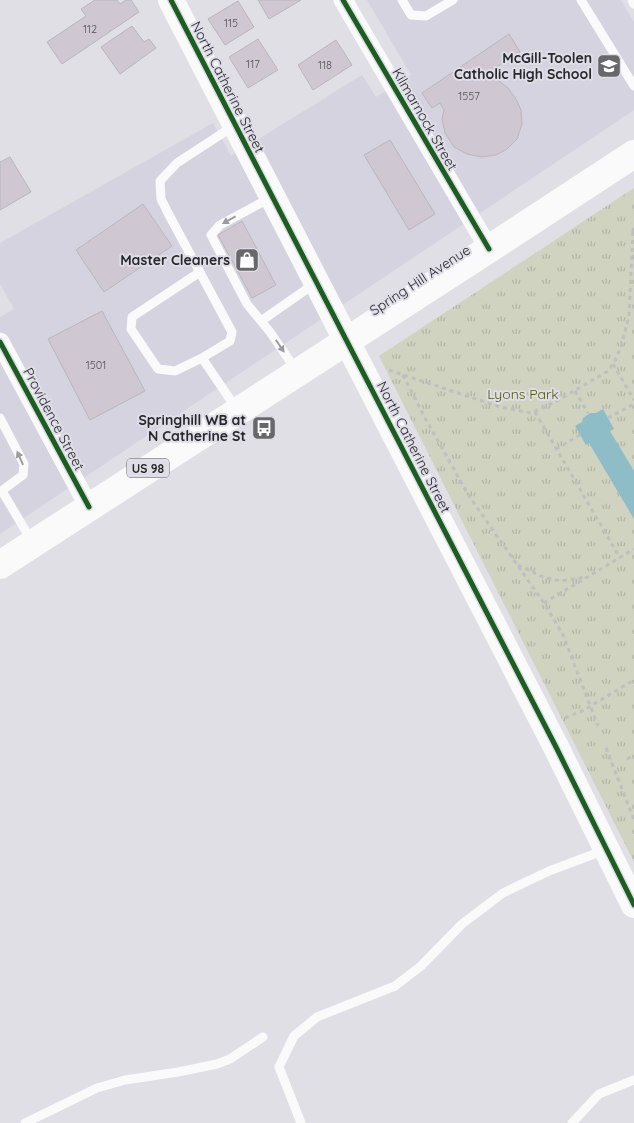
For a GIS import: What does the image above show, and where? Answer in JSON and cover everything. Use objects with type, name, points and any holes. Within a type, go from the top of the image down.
[{"type":"main road","name":"Spring Hill Avenue","points":[[0,565],[633,157]]},
{"type":"street","name":"North Catherine Street","points":[[171,0],[545,726],[634,905]]},
{"type":"street","name":"Kilmarnock Street","points":[[343,0],[489,249]]},
{"type":"street","name":"Providence Street","points":[[0,342],[89,507]]},
{"type":"lane","points":[[402,0],[412,15],[426,16],[453,0]]},
{"type":"lane","points":[[581,0],[634,86]]},
{"type":"lane","points":[[632,0],[634,4]]},
{"type":"lane","points":[[200,272],[132,317],[131,329],[158,369],[175,371],[202,358],[230,341],[232,332],[200,272],[161,199],[160,181],[177,163],[235,125]]},
{"type":"lane","points":[[272,197],[220,225],[211,234],[247,304],[297,372]]},
{"type":"lane","points":[[261,322],[317,282]]},
{"type":"lane","points":[[202,358],[238,410]]},
{"type":"lane","points":[[0,418],[24,464],[23,475],[1,491],[33,544]]},
{"type":"lane","points":[[301,1123],[279,1067],[294,1036],[318,1017],[395,986],[421,966],[462,924],[503,893],[549,871],[605,850]]},
{"type":"lane","points":[[25,1123],[97,1088],[125,1080],[178,1072],[230,1059],[263,1037]]},
{"type":"lane","points":[[572,1123],[600,1094],[634,1080]]},
{"type":"path","points":[[389,370],[500,406],[531,413],[543,409],[575,391],[608,371],[622,344],[629,315],[634,225]]},
{"type":"path","points":[[608,418],[634,402],[613,364]]},
{"type":"path","points":[[403,374],[447,459],[470,496],[544,603],[563,635],[598,726]]},
{"type":"path","points":[[575,391],[588,413]]},
{"type":"path","points":[[534,412],[620,558]]},
{"type":"path","points":[[556,448],[580,435]]},
{"type":"path","points":[[544,603],[634,550]]},
{"type":"path","points":[[517,565],[543,577],[561,581],[588,577]]},
{"type":"path","points":[[545,726],[591,706],[634,680]]},
{"type":"path","points":[[606,748],[634,820]]},
{"type":"path","points":[[627,759],[634,755]]},
{"type":"shaded area","points":[[367,0],[621,0],[634,22],[634,110],[0,534],[0,317],[14,309],[0,284],[0,243],[213,123],[231,156],[362,75],[376,97],[411,75]]},
{"type":"green space","name":"Lyons Park","points":[[634,188],[634,862],[379,356]]},
{"type":"water","points":[[603,409],[614,429],[610,431],[634,471],[634,519],[589,443],[586,445],[575,426],[582,422],[583,418],[590,413],[596,413]]},
{"type":"building","points":[[95,0],[117,0],[120,4],[126,0],[131,0],[139,12],[62,64],[47,42],[86,16],[81,9]]},
{"type":"building","points":[[258,0],[301,0],[269,19]]},
{"type":"building","points":[[238,1],[254,27],[225,45],[208,19]]},
{"type":"building","points":[[132,26],[144,42],[149,39],[156,48],[120,74],[101,47]]},
{"type":"building","points":[[509,34],[520,52],[481,77],[488,77],[499,81],[508,88],[516,99],[521,110],[522,124],[517,139],[507,149],[496,155],[481,157],[467,154],[454,147],[445,133],[442,119],[444,110],[440,103],[432,108],[422,93]]},
{"type":"building","points":[[258,39],[278,70],[248,88],[229,57]]},
{"type":"building","points":[[336,40],[352,65],[313,90],[298,65]]},
{"type":"building","points":[[390,140],[435,214],[409,230],[364,155]]},
{"type":"building","points":[[10,157],[31,192],[0,210],[0,162]]},
{"type":"building","points":[[143,204],[172,246],[104,292],[76,250]]},
{"type":"building","name":"Master Cleaners","points":[[242,221],[276,285],[252,298],[218,235]]},
{"type":"building","points":[[102,311],[145,391],[90,420],[48,339]]},
{"type":"cycle path","points":[[171,0],[556,747],[634,905]]},
{"type":"cycle path","points":[[343,0],[489,249]]},
{"type":"cycle path","points":[[0,342],[89,507]]},
{"type":"place","name":"McGill-Toolen Catholic High School","points":[[609,66]]},
{"type":"place","name":"Master Cleaners","points":[[247,260]]},
{"type":"place","name":"Springhill WB at N Catherine St","points":[[264,428]]}]
